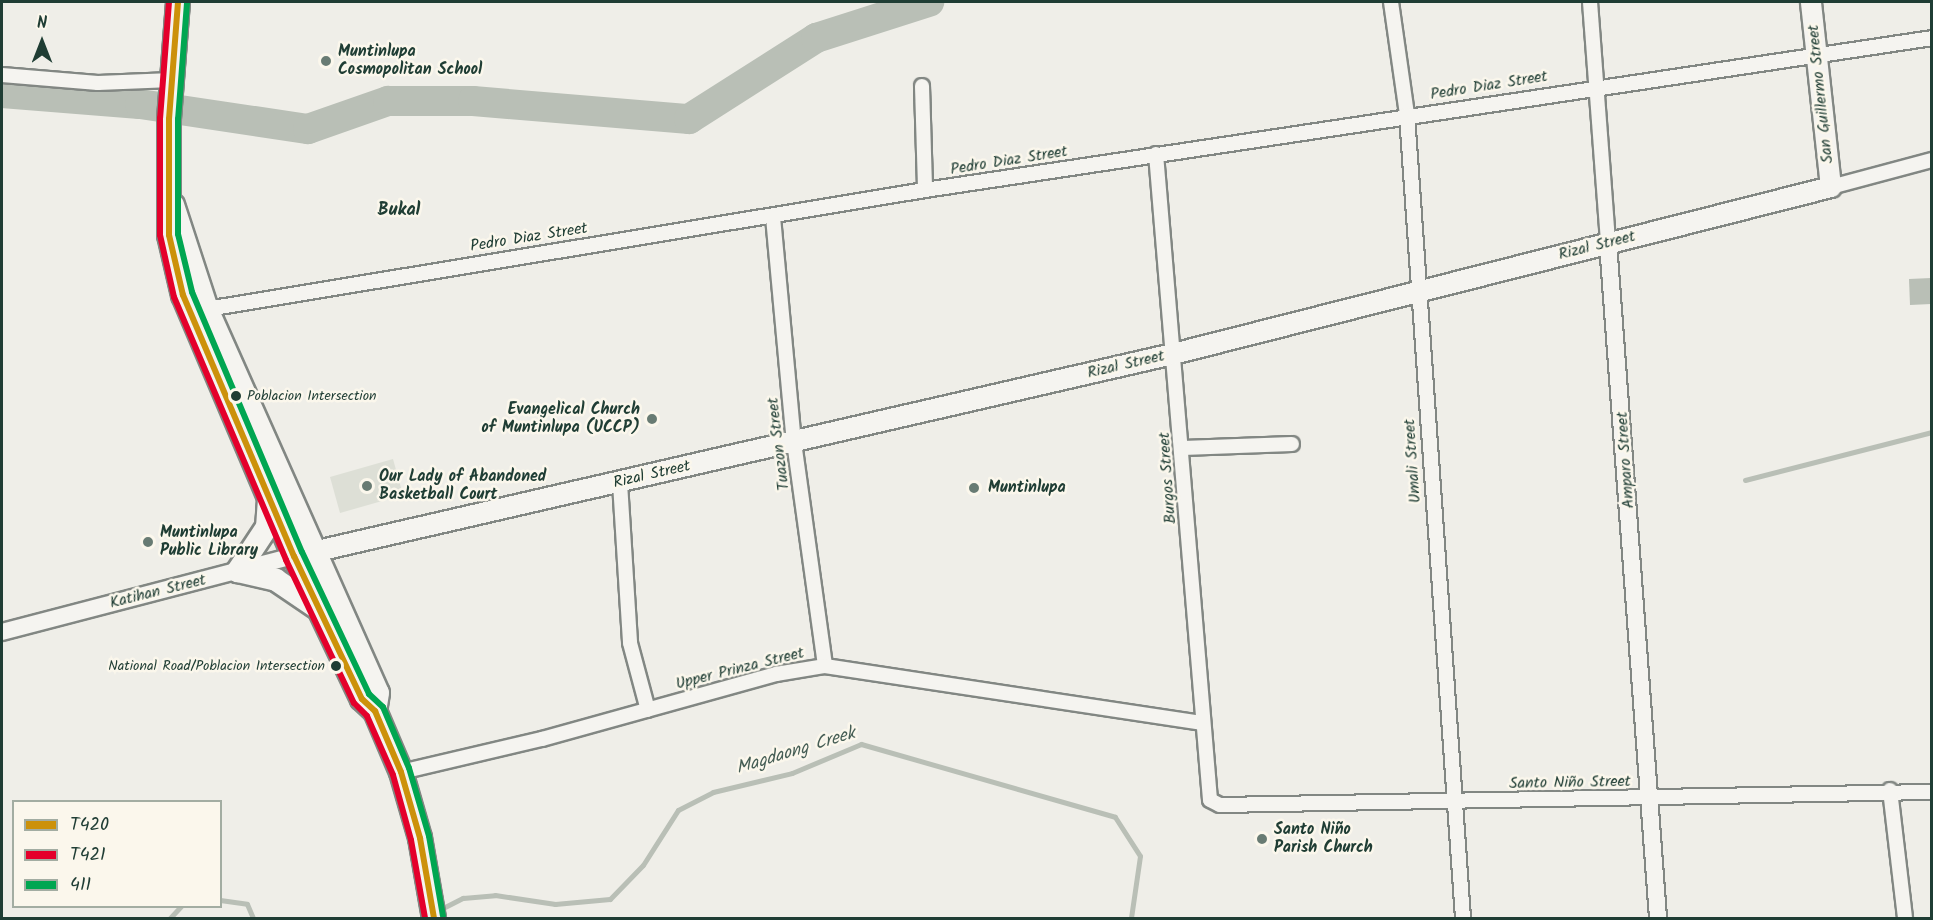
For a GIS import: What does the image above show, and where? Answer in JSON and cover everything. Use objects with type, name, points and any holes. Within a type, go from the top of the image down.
[{"type":"highway","points":[[178,2],[169,119],[172,203],[169,235],[189,317],[269,497],[305,554],[378,693],[375,711]]},
{"type":"highway","points":[[172,203],[207,309],[305,554],[321,612],[362,699],[375,711],[401,772],[430,882],[434,918]]},
{"type":"highway","points":[[269,497],[267,527],[238,571],[276,580],[321,612]]},
{"type":"main road","name":"San Guillermo Street","points":[[1811,2],[1832,187]]},
{"type":"main road","name":"Rizal Street","points":[[305,554],[1173,354],[1832,187]]},
{"type":"street","name":"Umali Street","points":[[1391,2],[1407,115],[1463,918]]},
{"type":"street","name":"Amparo Street","points":[[1590,2],[1658,918]]},
{"type":"street","name":"Pedro Diaz Street","points":[[207,309],[384,276],[772,217],[925,190],[1817,52],[1932,38]]},
{"type":"street","points":[[2,75],[171,87]]},
{"type":"street","points":[[922,86],[925,190]]},
{"type":"street","name":"Burgos Street","points":[[1156,154],[1183,448],[1200,723],[1210,800]]},
{"type":"street","name":"Rizal Street","points":[[1832,187],[1932,160]]},
{"type":"street","name":"Tuazon Street","points":[[772,217],[794,442],[825,666]]},
{"type":"street","points":[[1183,448],[1292,444]]},
{"type":"street","points":[[620,483],[630,643],[648,710]]},
{"type":"street","name":"Katihan Street","points":[[2,632],[305,554]]},
{"type":"street","name":"Upper Prinza Street","points":[[401,772],[648,710],[776,674],[825,666],[1200,723]]},
{"type":"street","points":[[1890,790],[1905,918]]},
{"type":"street","name":"Santo Niño Street","points":[[1210,800],[1220,805],[1649,799],[1890,790],[1932,792]]},
{"type":"shaded area","points":[[1931,278],[1931,304],[1910,305],[1909,279]]},
{"type":"shaded area","name":"Our Lady of Abandoned Basketball Court","points":[[393,459],[403,495],[340,513],[330,477]]},
{"type":"waterway","points":[[2,93],[140,104],[308,129],[388,101],[473,101],[689,119],[816,38],[929,2]]},
{"type":"waterway","points":[[1745,480],[1932,432]]},
{"type":"waterway","name":"Magdaong Creek","points":[[439,910],[463,898],[495,895],[555,904],[610,899],[643,865],[678,810],[713,792],[792,773],[861,744],[1115,817],[1140,856],[1131,918]]},
{"type":"waterway","name":"Magdaong Creek","points":[[222,900],[247,904],[253,918]]},
{"type":"waterway","name":"Magdaong Creek","points":[[170,918],[179,908]]},
{"type":"transit line","name":"T421","points":[[169,2],[160,118],[160,235],[174,297],[286,560],[354,703],[367,716],[393,775],[411,840],[425,918]]},
{"type":"transit line","name":"T420","points":[[178,2],[169,119],[169,235],[183,295],[294,556],[362,699],[375,711],[401,772],[420,838],[434,918]]},
{"type":"transit line","name":"411","points":[[187,3],[178,119],[178,234],[192,292],[302,552],[369,694],[383,707],[409,768],[429,836],[443,916]]},
{"type":"place","name":"Muntinlupa Cosmopolitan School","points":[[326,61]]},
{"type":"place","name":"Poblacion Intersection","points":[[236,396]]},
{"type":"place","name":"Evangelical Church of Muntinlupa (UCCP)","points":[[652,419]]},
{"type":"place","name":"Our Lady of Abandoned Basketball Court","points":[[367,486]]},
{"type":"place","name":"Muntinlupa","points":[[974,488]]},
{"type":"place","name":"Muntinlupa Public Library","points":[[148,542]]},
{"type":"place","name":"National Road/Poblacion Intersection","points":[[336,666]]},
{"type":"place","name":"Santo Niño Parish Church","points":[[1262,839]]},
{"type":"district","name":"Bukal","points":[[399,211]]}]
